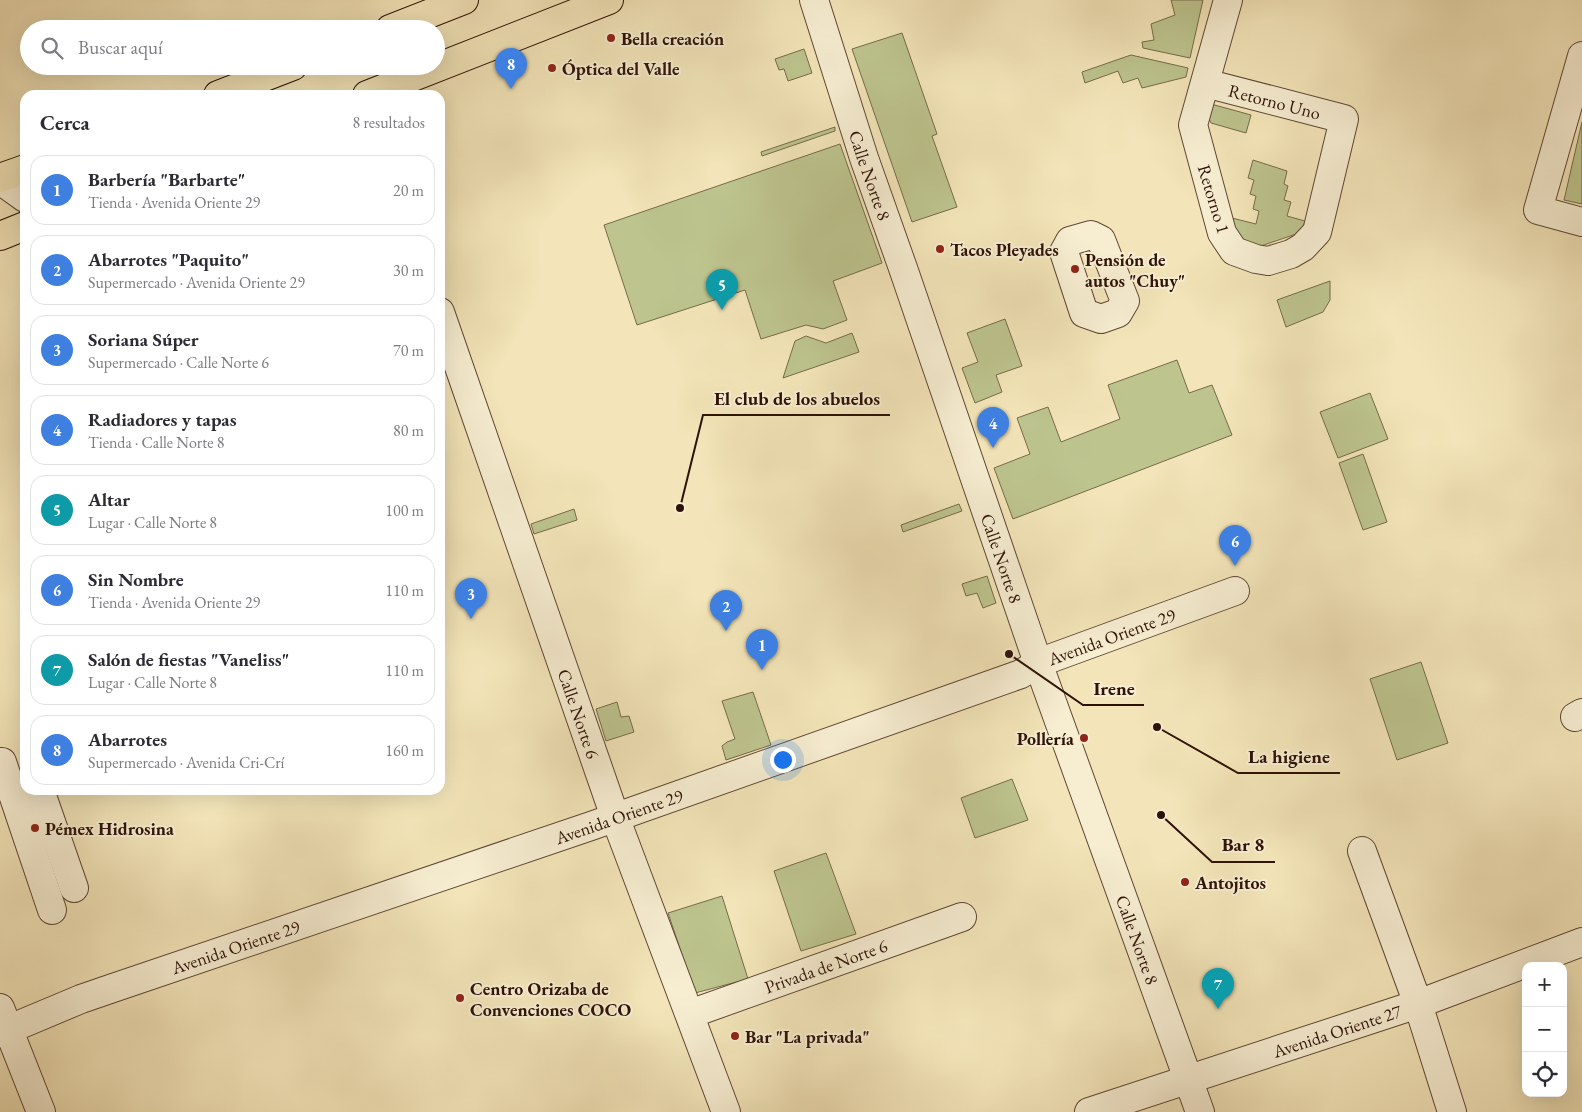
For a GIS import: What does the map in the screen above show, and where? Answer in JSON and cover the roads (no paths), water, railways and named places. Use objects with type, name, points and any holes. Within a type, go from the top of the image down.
[{"type":"main road","points":[[402,20],[417,8],[464,0]]},
{"type":"main road","points":[[445,64],[609,0]]},
{"type":"main road","points":[[231,90],[270,75]]},
{"type":"main road","points":[[380,90],[418,75]]},
{"type":"main road","points":[[0,179],[20,171]]},
{"type":"main road","points":[[0,236],[20,228]]},
{"type":"street","name":"Calle Norte 8","points":[[814,0],[861,149],[1038,663],[1200,1112]]},
{"type":"street","name":"Retorno 1","points":[[1228,0],[1193,125],[1222,233],[1234,251],[1268,261],[1291,254],[1303,247],[1318,232],[1344,119]]},
{"type":"street","points":[[1582,58],[1538,210],[1582,222]]},
{"type":"street","name":"Retorno Uno","points":[[1205,83],[1344,119]]},
{"type":"street","points":[[0,179],[20,194]]},
{"type":"street","name":"Calle Norte 6","points":[[445,326],[615,817],[726,1112]]},
{"type":"street","name":"Avenida Oriente 29","points":[[3,1023],[81,999],[615,817],[1021,674],[1038,663],[1235,591]]},
{"type":"street","points":[[2,762],[52,910]]},
{"type":"street","points":[[42,795],[74,888]]},
{"type":"street","points":[[1362,851],[1418,1004],[1452,1112]]},
{"type":"street","name":"Privada de Norte 6","points":[[690,1014],[962,917]]},
{"type":"street","name":"Avenida Oriente 27","points":[[1089,1112],[1418,1004],[1582,942]]},
{"type":"street","points":[[3,1023],[41,1112]]},
{"type":"place","name":"Bella creación","points":[[611,38]]},
{"type":"place","name":"Óptica del Valle","points":[[552,68]]},
{"type":"place","name":"Abarrotes","points":[[511,89]]},
{"type":"place","name":"Tacos Pleyades","points":[[940,249]]},
{"type":"place","name":"Pensión de autos \"Chuy\"","points":[[1075,269]]},
{"type":"place","name":"Altar","points":[[722,310]]},
{"type":"place","name":"Radiadores y tapas","points":[[993,448]]},
{"type":"place","name":"El club de los abuelos","points":[[680,508]]},
{"type":"place","name":"Sin Nombre","points":[[1235,566]]},
{"type":"place","name":"Soriana Súper","points":[[471,619]]},
{"type":"place","name":"Abarrotes \"Paquito\"","points":[[726,631]]},
{"type":"place","name":"Irene","points":[[1009,654]]},
{"type":"place","name":"Barbería \"Barbarte\"","points":[[762,670]]},
{"type":"place","name":"La higiene","points":[[1157,727]]},
{"type":"place","name":"Pollería","points":[[1084,738]]},
{"type":"place","name":"Bar 8","points":[[1161,815]]},
{"type":"place","name":"Pémex Hidrosina","points":[[35,828]]},
{"type":"place","name":"Antojitos","points":[[1185,882]]},
{"type":"place","name":"Centro Orizaba de Convenciones COCO","points":[[460,998]]},
{"type":"place","name":"Salón de fiestas \"Vaneliss\"","points":[[1218,1009]]},
{"type":"place","name":"Bar \"La privada\"","points":[[735,1036]]}]
